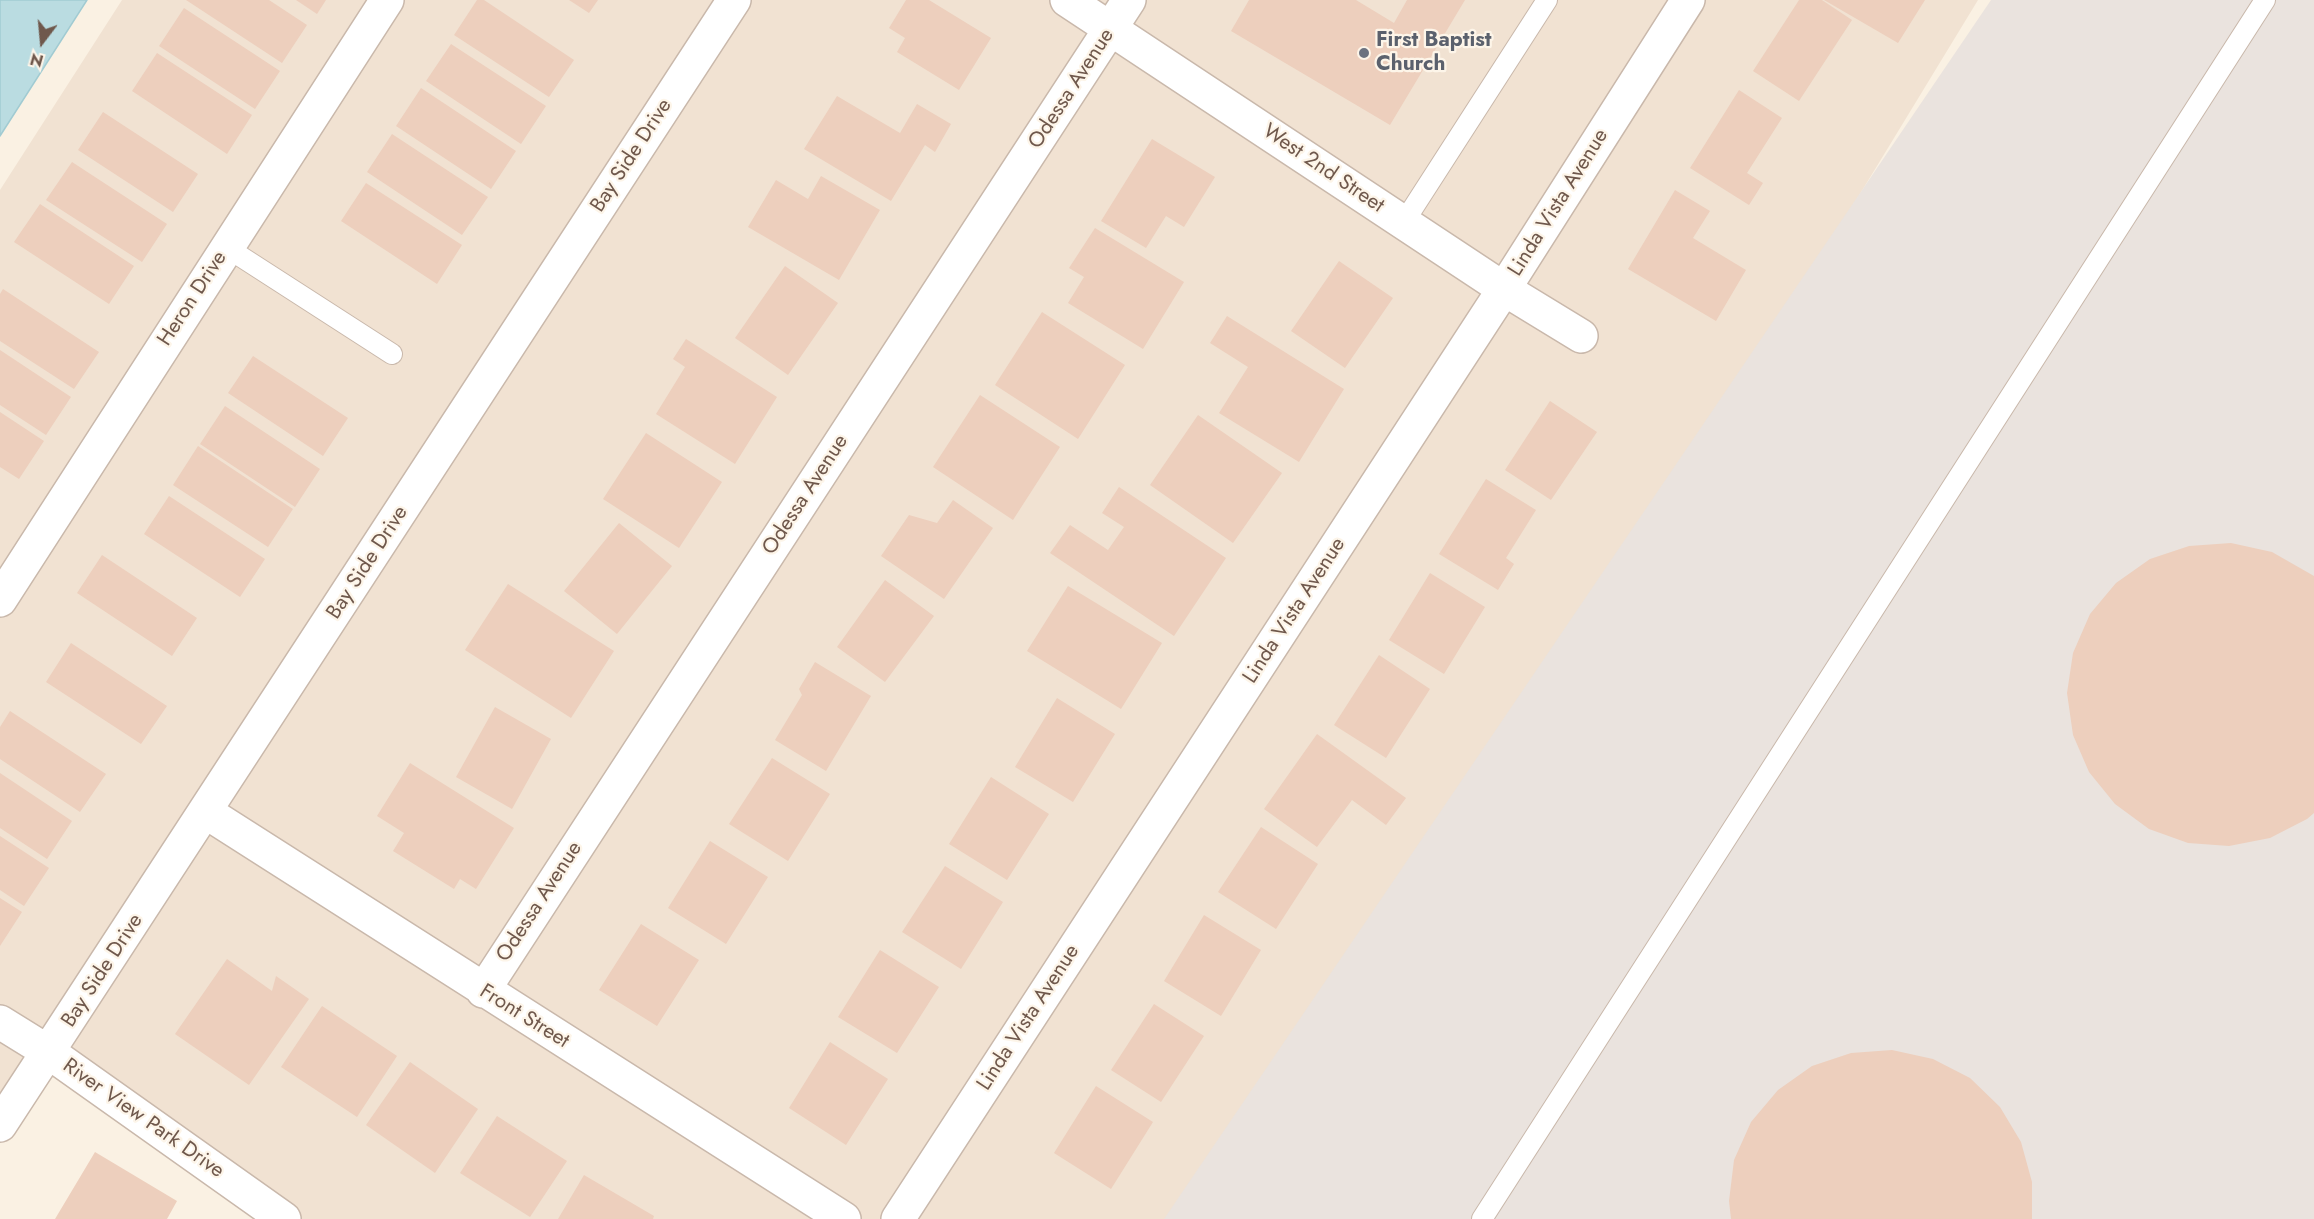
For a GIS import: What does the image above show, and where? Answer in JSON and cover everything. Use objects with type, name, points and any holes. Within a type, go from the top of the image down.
[{"type":"street","name":"Heron Drive","points":[[0,600],[387,0]]},
{"type":"street","name":"Bay Side Drive","points":[[0,1125],[50,1053],[734,0]]},
{"type":"street","name":"West 2nd Street","points":[[1067,0],[1504,289],[1581,336]]},
{"type":"street","name":"Odessa Avenue","points":[[483,991],[1129,0]]},
{"type":"street","name":"Linda Vista Avenue","points":[[898,1219],[1504,289],[1688,0]]},
{"type":"street","name":"Front Street","points":[[206,812],[483,991],[844,1219]]},
{"type":"street","name":"River View Park Drive","points":[[0,1022],[50,1053],[284,1219]]},
{"type":"lane","points":[[1404,222],[1547,0]]},
{"type":"lane","points":[[1482,1219],[2265,0]]},
{"type":"lane","points":[[226,247],[392,354]]},
{"type":"shaded area","points":[[122,0],[1978,0],[1236,1219],[284,1219],[50,1053],[0,1097],[0,190]]},
{"type":"shaded area","points":[[1991,0],[2314,0],[2314,1219],[1164,1219]]},
{"type":"water","points":[[0,0],[87,0],[0,136]]},
{"type":"building","points":[[186,0],[269,0],[307,25],[282,63]]},
{"type":"building","points":[[296,0],[326,0],[317,14]]},
{"type":"building","points":[[477,0],[484,0],[574,60],[549,97],[454,35]]},
{"type":"building","points":[[569,0],[598,0],[589,13]]},
{"type":"building","points":[[906,0],[929,0],[991,38],[959,90],[897,52],[905,38],[889,28]]},
{"type":"building","points":[[1249,0],[1356,0],[1394,23],[1407,0],[1465,0],[1390,125],[1231,31]]},
{"type":"building","points":[[1799,0],[1822,0],[1852,20],[1799,101],[1753,71]]},
{"type":"building","points":[[1824,0],[1925,0],[1898,43]]},
{"type":"building","points":[[184,8],[280,71],[255,109],[159,46]]},
{"type":"building","points":[[451,44],[546,106],[521,144],[426,81]]},
{"type":"building","points":[[157,53],[252,115],[227,154],[132,91]]},
{"type":"building","points":[[421,88],[516,151],[491,189],[396,126]]},
{"type":"building","points":[[1739,90],[1782,118],[1747,173],[1763,183],[1749,205],[1690,168]]},
{"type":"building","points":[[837,96],[900,133],[917,104],[951,124],[935,152],[925,145],[891,201],[804,149]]},
{"type":"building","points":[[103,112],[198,174],[173,212],[78,150]]},
{"type":"building","points":[[392,134],[488,197],[462,235],[367,172]]},
{"type":"building","points":[[1152,139],[1215,177],[1184,227],[1166,216],[1146,248],[1101,221]]},
{"type":"building","points":[[72,162],[167,224],[142,262],[46,200]]},
{"type":"building","points":[[821,176],[880,210],[839,280],[748,227],[776,180],[808,199]]},
{"type":"building","points":[[366,183],[462,245],[437,284],[341,221]]},
{"type":"building","points":[[1675,190],[1710,211],[1693,238],[1746,270],[1716,321],[1628,269]]},
{"type":"building","points":[[40,204],[134,266],[109,304],[14,242]]},
{"type":"building","points":[[1095,228],[1184,282],[1143,349],[1068,303],[1084,277],[1069,268]]},
{"type":"building","points":[[1339,261],[1393,298],[1345,368],[1291,331]]},
{"type":"building","points":[[785,266],[838,303],[788,375],[735,338]]},
{"type":"building","points":[[3,289],[99,352],[74,389],[0,341],[0,294]]},
{"type":"building","points":[[1042,312],[1125,365],[1078,439],[995,385]]},
{"type":"building","points":[[1227,316],[1344,389],[1299,462],[1219,413],[1248,367],[1210,343]]},
{"type":"building","points":[[686,339],[777,397],[735,464],[656,414],[685,367],[673,359]]},
{"type":"building","points":[[0,350],[71,397],[46,435],[0,405]]},
{"type":"building","points":[[253,356],[348,418],[323,456],[228,393]]},
{"type":"building","points":[[980,395],[1060,447],[1013,520],[933,467]]},
{"type":"building","points":[[1550,401],[1597,432],[1551,500],[1505,470]]},
{"type":"building","points":[[225,406],[320,469],[295,507],[200,444]]},
{"type":"building","points":[[0,412],[44,441],[19,479],[0,467]]},
{"type":"building","points":[[1198,415],[1282,473],[1233,543],[1150,485]]},
{"type":"building","points":[[646,433],[722,482],[679,548],[603,499]]},
{"type":"building","points":[[198,446],[293,509],[268,547],[173,485]]},
{"type":"building","points":[[1486,479],[1536,510],[1506,558],[1514,564],[1498,590],[1439,554]]},
{"type":"building","points":[[1119,487],[1226,558],[1174,636],[1050,553],[1070,525],[1108,550],[1124,527],[1102,513]]},
{"type":"building","points":[[169,496],[265,559],[240,597],[144,534]]},
{"type":"building","points":[[953,500],[993,528],[944,599],[881,556],[909,515],[937,523]]},
{"type":"building","points":[[619,523],[672,566],[617,634],[564,591]]},
{"type":"building","points":[[2231,543],[2272,552],[2314,576],[2314,813],[2270,838],[2229,846],[2188,843],[2149,829],[2115,804],[2089,772],[2073,735],[2067,693],[2073,653],[2090,614],[2116,583],[2150,559],[2189,546]]},
{"type":"building","points":[[102,555],[197,618],[172,656],[77,593]]},
{"type":"building","points":[[1430,573],[1485,607],[1444,674],[1389,640]]},
{"type":"building","points":[[885,580],[934,616],[885,682],[837,647]]},
{"type":"building","points":[[508,584],[614,651],[571,718],[465,650]]},
{"type":"building","points":[[1068,586],[1162,643],[1121,709],[1027,651]]},
{"type":"building","points":[[71,643],[167,706],[141,744],[46,682]]},
{"type":"building","points":[[1379,655],[1430,689],[1386,758],[1334,725]]},
{"type":"building","points":[[815,662],[871,696],[826,771],[775,740],[802,695],[799,689]]},
{"type":"building","points":[[1057,698],[1115,734],[1073,802],[1015,767]]},
{"type":"building","points":[[495,707],[551,739],[512,809],[456,777]]},
{"type":"building","points":[[10,711],[106,774],[80,812],[0,759],[0,727]]},
{"type":"building","points":[[1317,734],[1406,798],[1386,825],[1352,800],[1317,847],[1264,809]]},
{"type":"building","points":[[772,758],[830,794],[788,861],[729,824]]},
{"type":"building","points":[[410,763],[514,828],[476,889],[460,879],[454,889],[393,851],[404,833],[377,816]]},
{"type":"building","points":[[0,773],[72,821],[47,859],[0,828]]},
{"type":"building","points":[[991,777],[1049,814],[1007,880],[949,844]]},
{"type":"building","points":[[1261,827],[1318,864],[1276,929],[1218,892]]},
{"type":"building","points":[[0,836],[49,868],[24,906],[0,890]]},
{"type":"building","points":[[710,841],[768,877],[726,944],[668,908]]},
{"type":"building","points":[[945,866],[1003,902],[961,969],[902,932]]},
{"type":"building","points":[[0,898],[22,912],[0,946]]},
{"type":"building","points":[[1204,915],[1261,950],[1221,1016],[1164,981]]},
{"type":"building","points":[[641,924],[699,960],[657,1026],[599,990]]},
{"type":"building","points":[[880,950],[939,987],[897,1053],[838,1017]]},
{"type":"building","points":[[227,959],[272,991],[276,976],[309,999],[249,1085],[175,1034]]},
{"type":"building","points":[[1154,1004],[1204,1036],[1161,1102],[1111,1070]]},
{"type":"building","points":[[322,1006],[397,1056],[357,1117],[281,1067]]},
{"type":"building","points":[[830,1042],[888,1079],[846,1145],[789,1108]]},
{"type":"building","points":[[1892,1050],[1933,1059],[1970,1078],[2000,1107],[2021,1142],[2032,1182],[2032,1219],[1731,1219],[1729,1201],[1734,1160],[1751,1122],[1778,1090],[1812,1066],[1851,1053]]},
{"type":"building","points":[[410,1062],[478,1109],[435,1173],[366,1125]]},
{"type":"building","points":[[1096,1086],[1153,1122],[1111,1189],[1054,1153]]},
{"type":"building","points":[[497,1116],[567,1161],[530,1217],[460,1173]]},
{"type":"building","points":[[95,1152],[177,1201],[167,1219],[55,1219]]},
{"type":"building","points":[[584,1175],[654,1216],[653,1219],[558,1219]]},
{"type":"place","name":"First Baptist Church","points":[[1364,53]]}]
